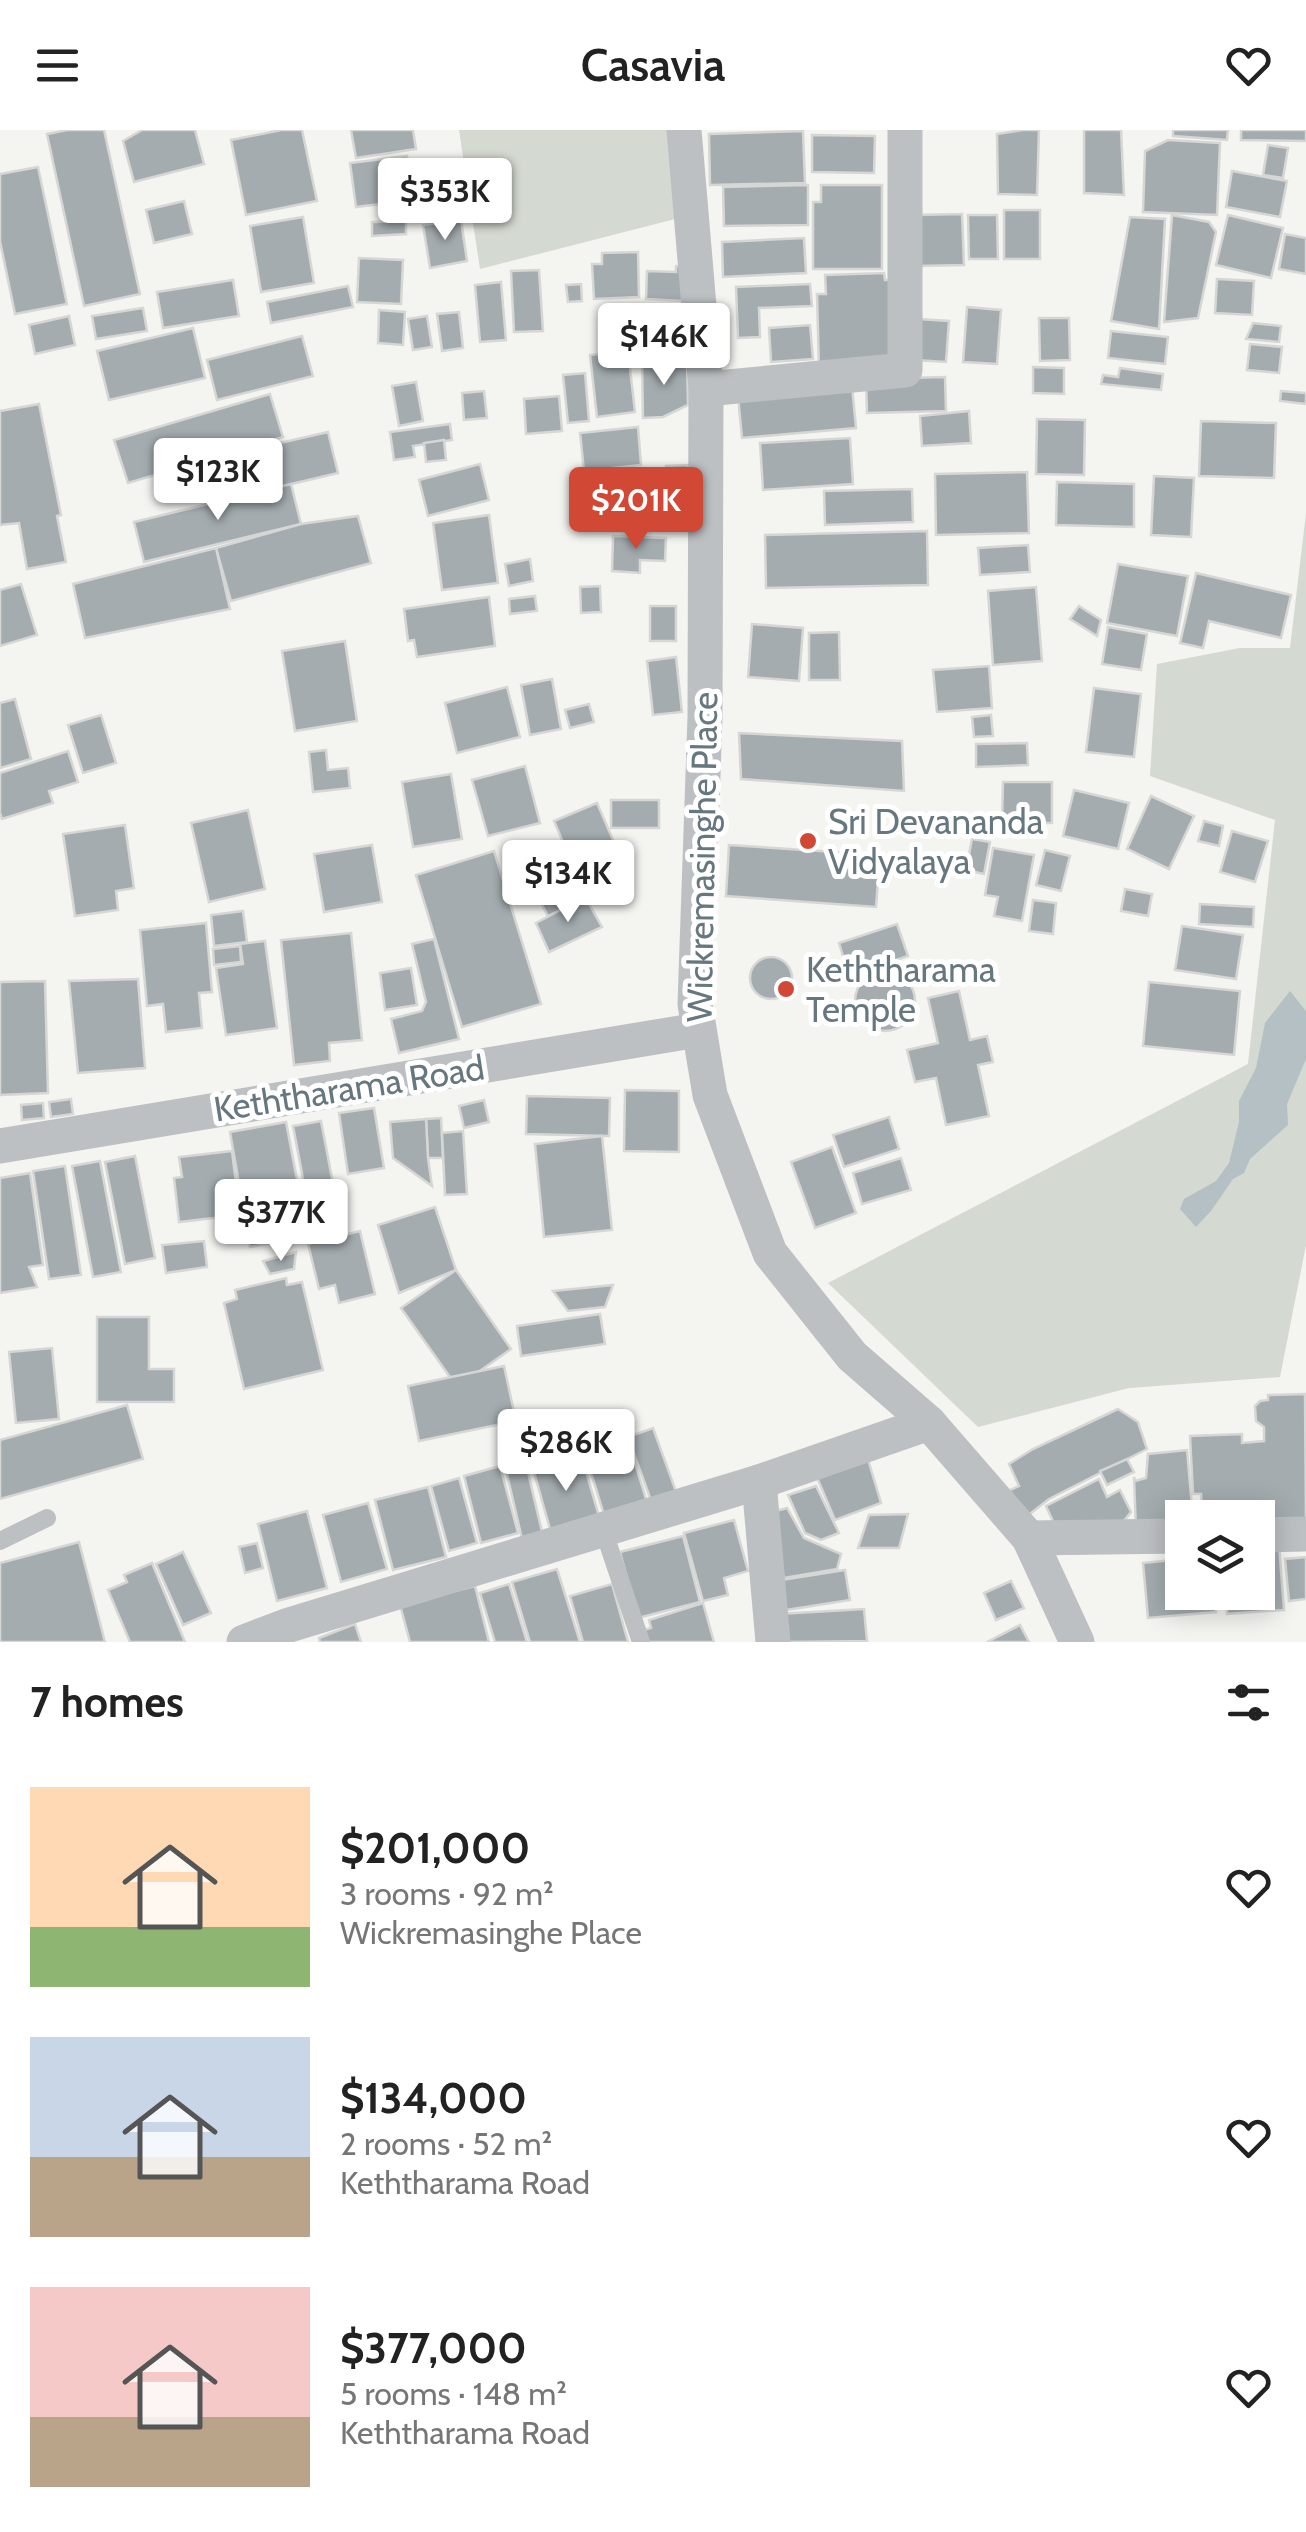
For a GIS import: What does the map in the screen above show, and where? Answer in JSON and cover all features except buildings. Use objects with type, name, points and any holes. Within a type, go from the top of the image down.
[{"type":"street","name":"Wickremasinghe Place","points":[[684,130],[706,389],[705,718],[695,1004],[710,1095],[770,1252],[852,1356],[929,1423],[1029,1538],[1076,1642]]},
{"type":"street","points":[[706,389],[905,370],[905,130]]},
{"type":"street","name":"Keththarama Road","points":[[0,1146],[698,1030]]},
{"type":"street","points":[[244,1642],[759,1482],[929,1423]]},
{"type":"street","points":[[759,1482],[773,1642]]},
{"type":"street","points":[[1275,1535],[1306,1534]]},
{"type":"street","points":[[1029,1538],[1165,1536]]},
{"type":"lane","points":[[0,1541],[47,1518]]},
{"type":"lane","points":[[604,1529],[641,1642]]},
{"type":"shaded area","points":[[459,130],[669,130],[679,218],[480,269]]},
{"type":"shaded area","points":[[1306,513],[1306,1245],[1280,1377],[1129,1388],[978,1427],[828,1283],[1248,1064],[1275,820],[1150,776],[1157,664],[1240,648],[1290,648]]},
{"type":"shaded area","points":[[1290,991],[1306,1011],[1306,1059],[1287,1104],[1288,1125],[1250,1159],[1244,1173],[1233,1179],[1196,1227],[1180,1209],[1184,1199],[1216,1181],[1229,1163],[1239,1122],[1239,1101],[1256,1068],[1265,1023]]},
{"type":"place","name":"Sri Devananda Vidyalaya","points":[[808,841]]},
{"type":"place","name":"Keththarama Temple","points":[[786,989]]}]
